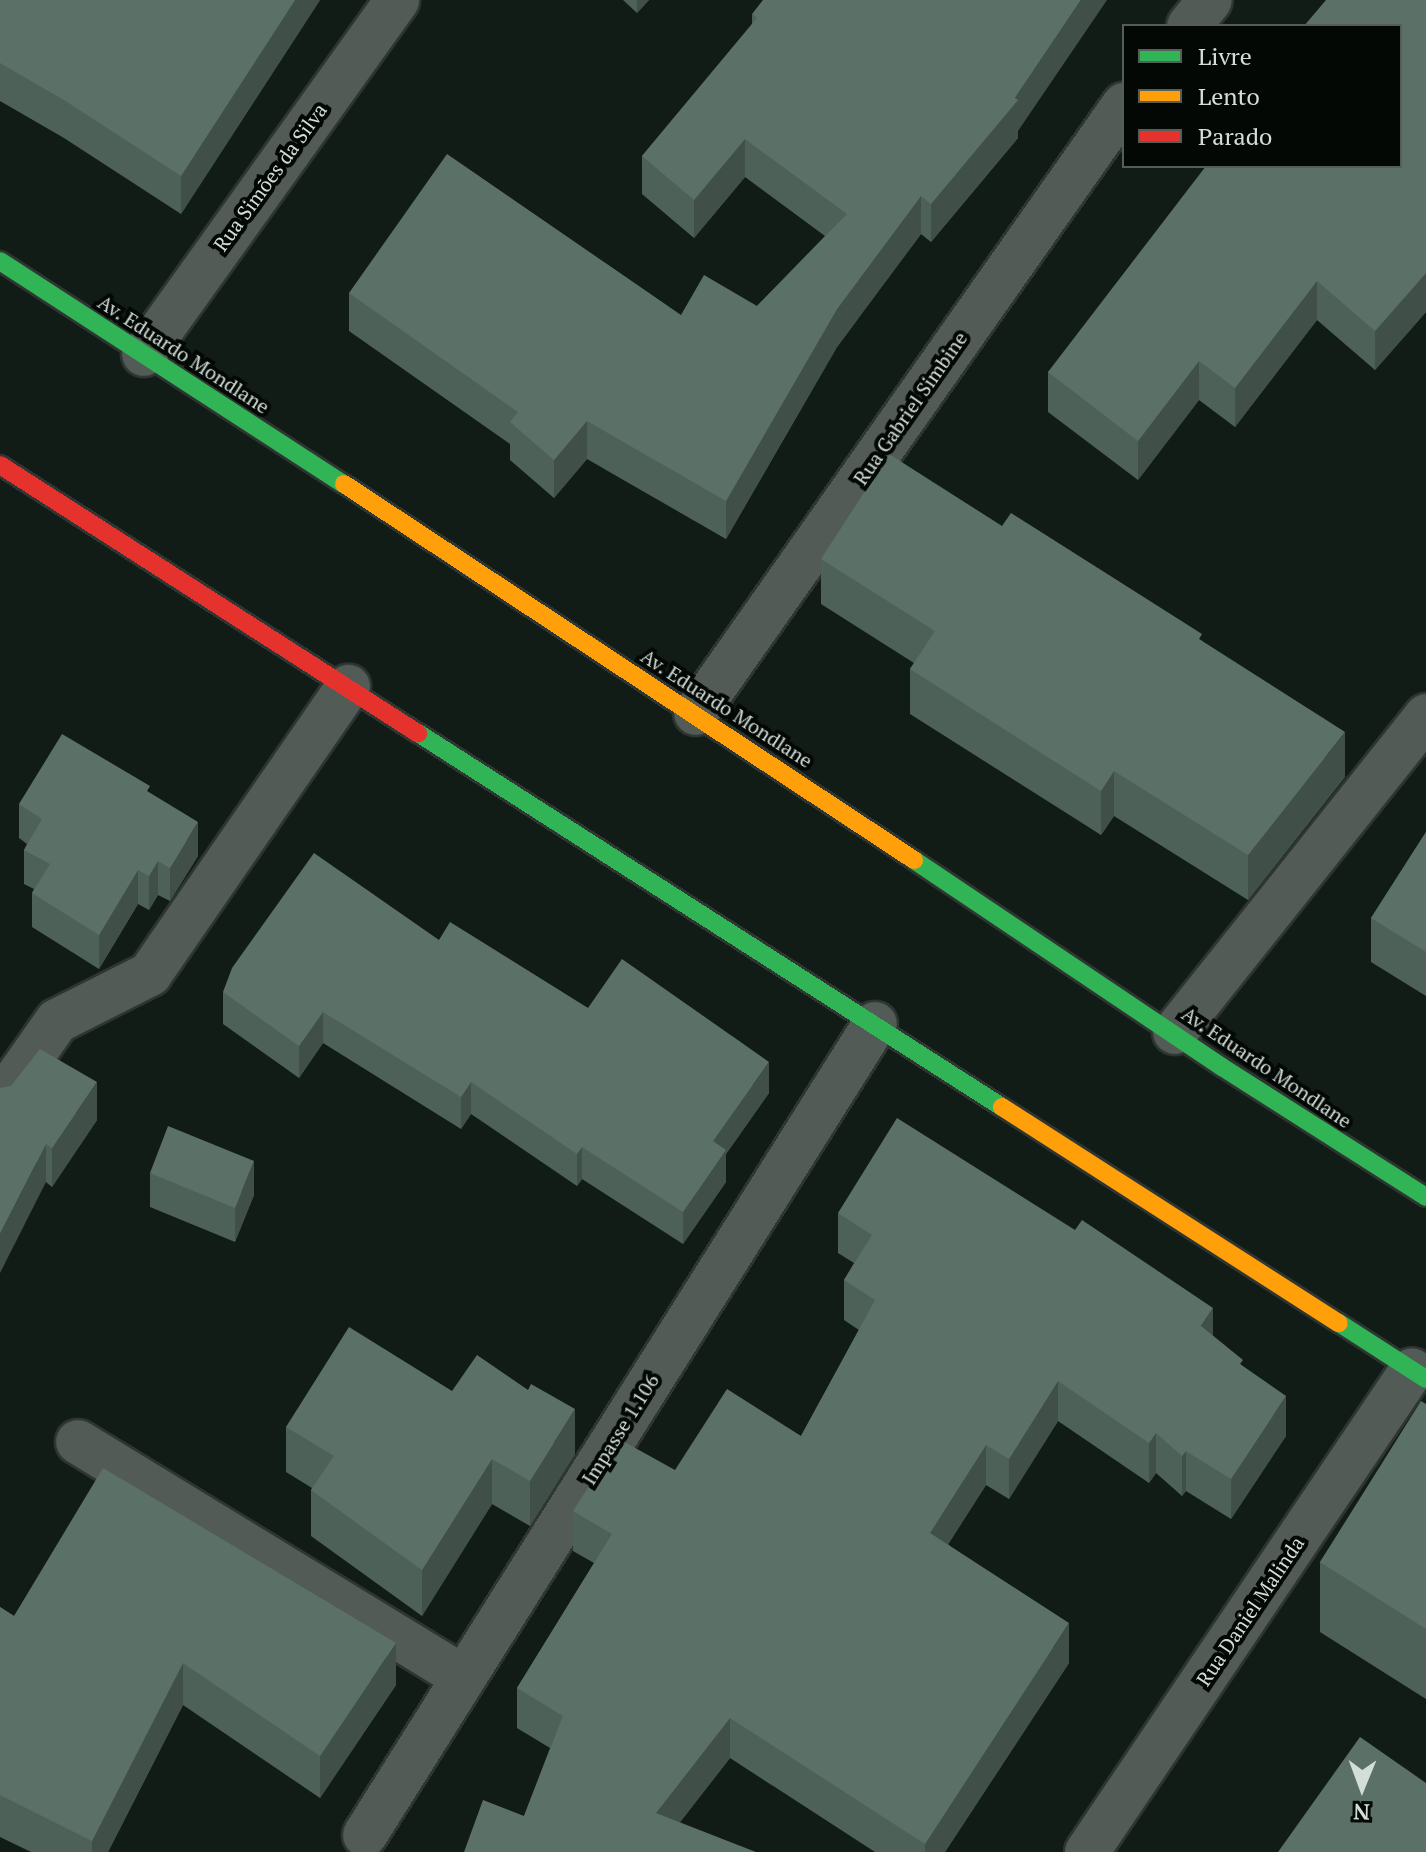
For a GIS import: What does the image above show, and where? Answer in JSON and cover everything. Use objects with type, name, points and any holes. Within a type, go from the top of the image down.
[{"type":"main road","name":"Av. Eduardo Mondlane","points":[[0,261],[696,713],[1175,1032],[1222,1067],[1426,1197]]},
{"type":"main road","points":[[0,465],[1419,1374]]},
{"type":"street","name":"Rua Simões da Silva","points":[[144,354],[397,0]]},
{"type":"street","points":[[1191,24],[1210,0]]},
{"type":"street","name":"Rua Gabriel Simbine","points":[[696,713],[1122,108]]},
{"type":"street","points":[[0,1102],[57,1021],[150,974],[348,687]]},
{"type":"street","points":[[1175,1032],[1426,716]]},
{"type":"street","name":"Impasse 1.106","points":[[365,1835],[875,1024]]},
{"type":"street","name":"Rua Daniel Malinda","points":[[1087,1852],[1419,1374]]},
{"type":"street","points":[[78,1442],[464,1678]]},
{"type":"building","points":[[0,0],[295,0],[181,176],[64,100],[0,63]]},
{"type":"building","points":[[763,0],[1081,0],[1015,98],[1018,100],[931,204],[921,196],[837,309],[726,501],[587,421],[554,460],[510,422],[518,412],[349,293],[447,154],[681,315],[704,275],[757,306],[847,214],[745,139],[694,200],[642,156],[757,18],[752,14]]},
{"type":"building","points":[[1326,0],[1426,0],[1426,273],[1375,331],[1317,281],[1235,388],[1199,361],[1138,441],[1048,372],[1204,168],[1402,168],[1402,24],[1306,24]]},
{"type":"building","points":[[889,454],[1002,526],[1011,513],[1202,634],[1199,639],[1345,732],[1248,855],[1114,771],[1101,791],[910,669],[935,631],[821,559]]},
{"type":"building","points":[[62,734],[150,786],[147,791],[198,822],[170,868],[158,861],[149,876],[138,870],[99,935],[32,893],[50,864],[24,850],[42,819],[19,804]]},
{"type":"building","points":[[1426,832],[1426,952],[1371,918]]},
{"type":"building","points":[[314,853],[439,940],[450,922],[588,1008],[622,959],[769,1062],[713,1141],[726,1150],[683,1212],[582,1147],[577,1154],[471,1082],[461,1097],[323,1012],[299,1046],[223,992],[232,968]]},
{"type":"building","points":[[40,1049],[97,1082],[52,1148],[46,1144],[0,1234],[0,1088],[11,1086]]},
{"type":"building","points":[[897,1118],[1075,1230],[1082,1220],[1213,1308],[1201,1326],[1243,1360],[1240,1364],[1286,1396],[1231,1479],[1186,1451],[1182,1456],[1156,1433],[1149,1443],[1058,1381],[1009,1459],[986,1445],[930,1533],[1069,1623],[925,1844],[730,1718],[656,1813],[756,1852],[464,1852],[483,1800],[524,1816],[563,1716],[517,1688],[612,1534],[573,1511],[619,1439],[675,1470],[727,1389],[801,1436],[875,1300],[844,1280],[872,1235],[838,1213]]},
{"type":"building","points":[[168,1126],[254,1161],[235,1208],[150,1173]]},
{"type":"building","points":[[349,1327],[452,1391],[477,1355],[528,1390],[531,1384],[575,1409],[530,1481],[492,1459],[422,1570],[311,1490],[334,1456],[286,1427]]},
{"type":"building","points":[[1421,1401],[1426,1404],[1426,1629],[1320,1562]]},
{"type":"building","points":[[103,1468],[396,1643],[320,1756],[183,1663],[92,1841],[0,1795],[0,1607],[14,1616]]},
{"type":"building","points":[[1360,1737],[1426,1783],[1426,1852],[1278,1852]]},
{"type":"traffic: fast","points":[[0,261],[344,484]]},
{"type":"traffic: fast","points":[[418,733],[1002,1107]]},
{"type":"traffic: fast","points":[[914,860],[1222,1067],[1426,1197]]},
{"type":"traffic: fast","points":[[1339,1323],[1426,1379]]},
{"type":"traffic: slow","points":[[344,484],[914,860]]},
{"type":"traffic: slow","points":[[1002,1107],[1339,1323]]},
{"type":"traffic: jam","points":[[0,465],[418,733]]}]
